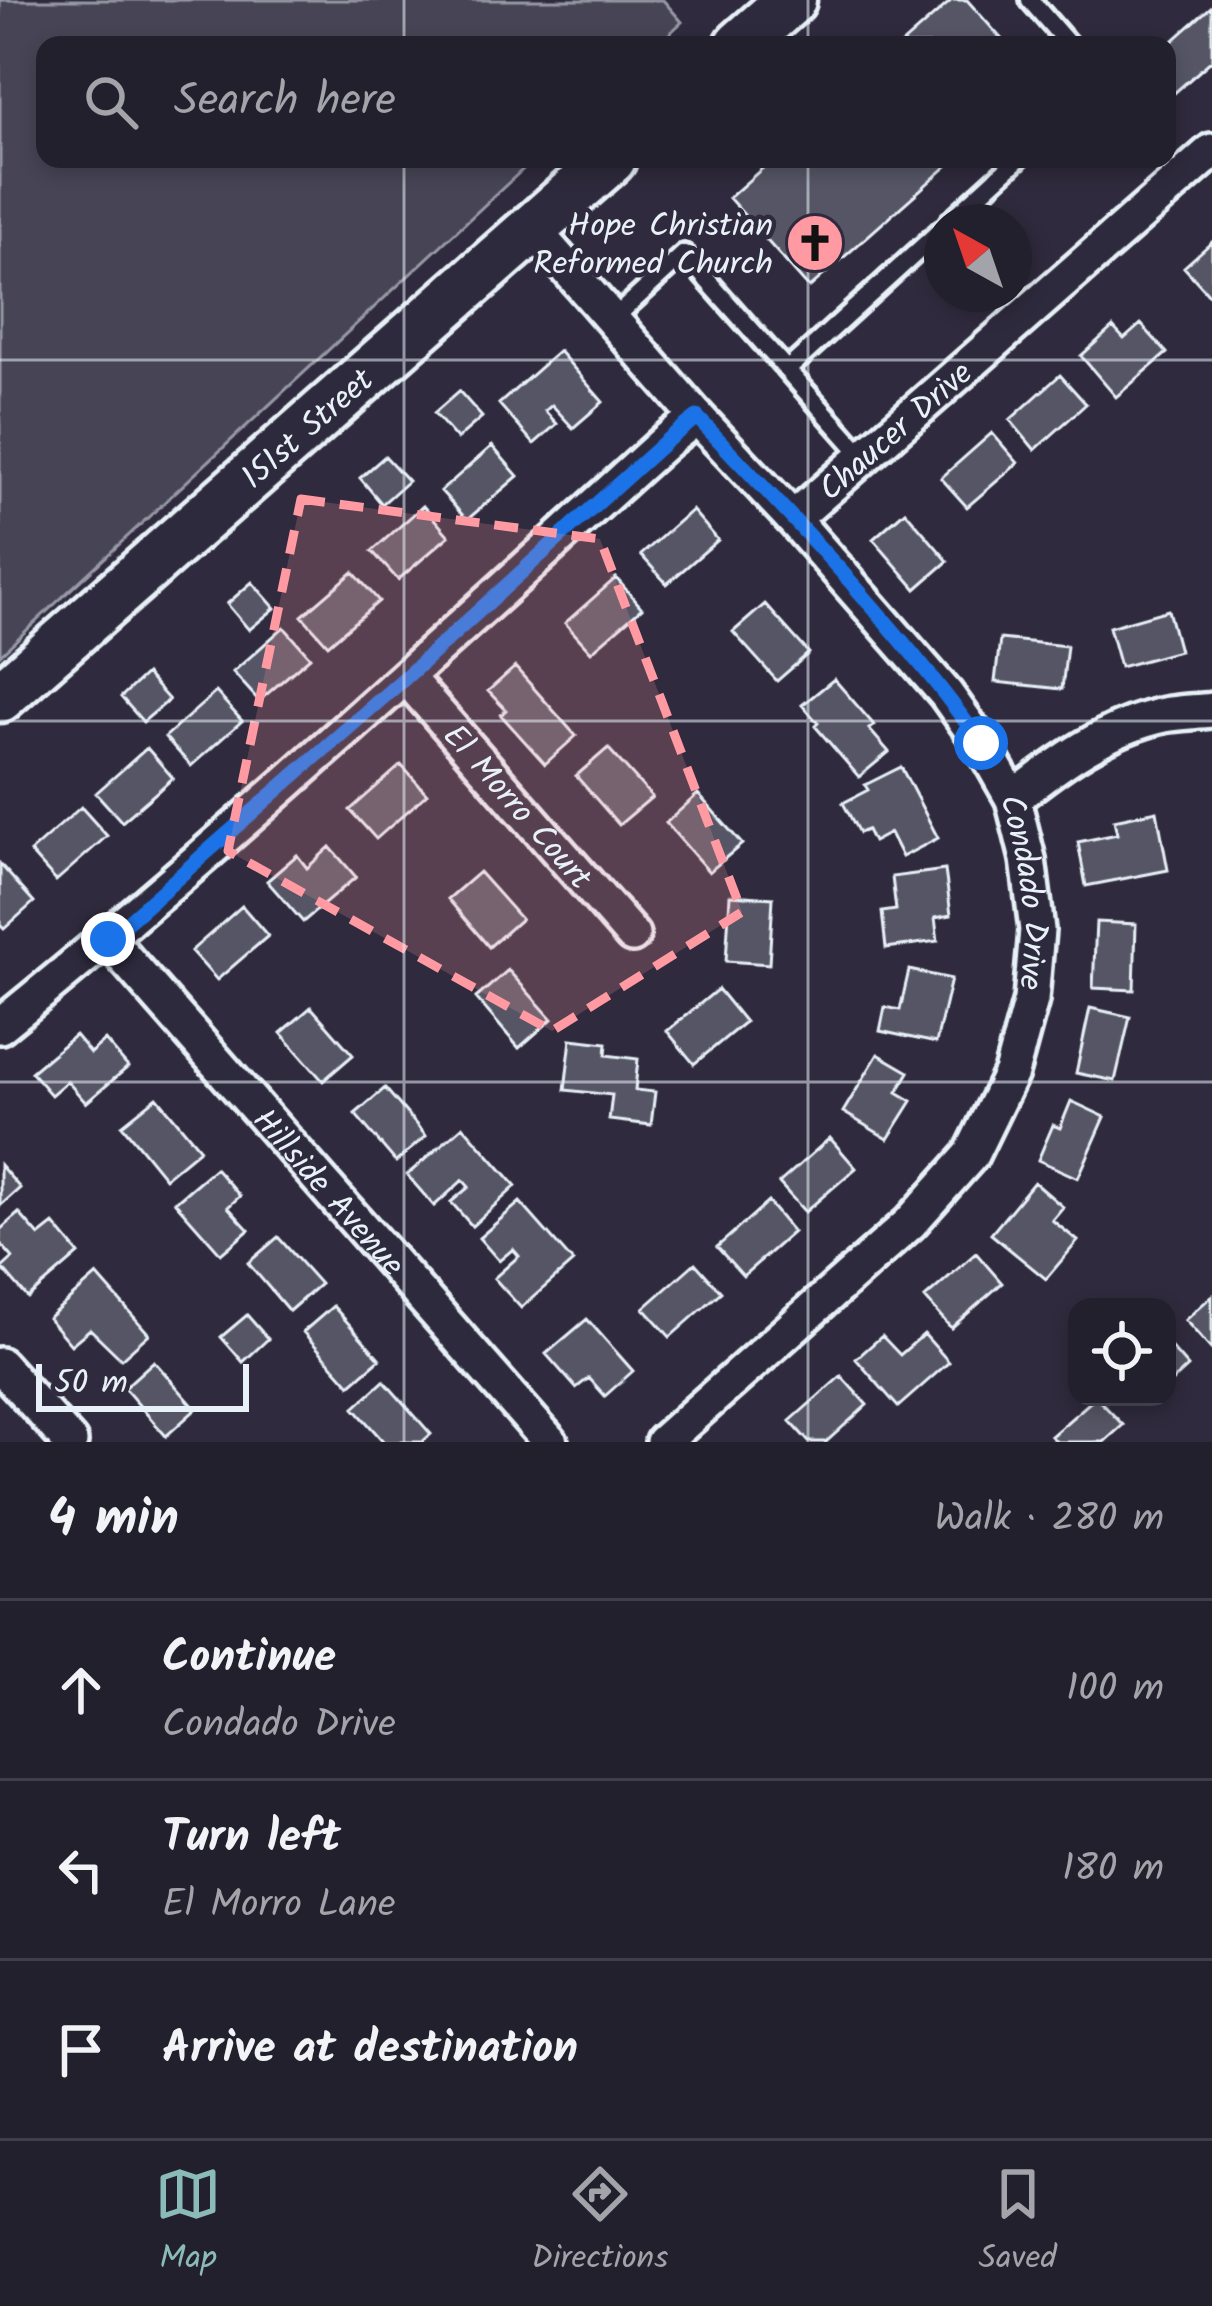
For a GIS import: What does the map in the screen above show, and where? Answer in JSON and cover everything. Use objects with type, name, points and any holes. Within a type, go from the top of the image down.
[{"type":"street","points":[[750,36],[791,0]]},
{"type":"street","name":"Chaucer Drive","points":[[793,519],[1212,151]]},
{"type":"street","name":"151st Street","points":[[0,697],[600,168]]},
{"type":"street","name":"Condado Drive","points":[[532,229],[946,694],[1012,799],[1028,859],[1037,930],[1030,1000],[1011,1073],[970,1155],[910,1222],[663,1442]]},
{"type":"street","points":[[0,1026],[108,939],[697,417]]},
{"type":"street","name":"El Morro Court","points":[[406,677],[632,935]]},
{"type":"street","points":[[1012,799],[1101,738],[1161,716],[1212,710]]},
{"type":"street","name":"Hillside Avenue","points":[[108,939],[550,1442]]},
{"type":"street","points":[[0,1365],[70,1442]]},
{"type":"lane","points":[[1030,0],[1061,36]]},
{"type":"lane","points":[[969,204],[1008,168]]},
{"type":"lane","points":[[787,370],[924,245]]},
{"type":"lane","points":[[612,320],[683,254],[865,458]]},
{"type":"highlighted area","points":[[301,499],[600,539],[742,912],[552,1031],[228,851]]},
{"type":"shaded area","points":[[0,0],[663,0],[682,22],[667,36],[36,36],[36,168],[524,168],[0,655]]},
{"type":"building","points":[[952,0],[967,0],[999,36],[911,36]]},
{"type":"building","points":[[1212,6],[1212,60],[1176,92],[1176,38]]},
{"type":"building","name":"Hope Christian Reformed Church","points":[[763,168],[945,168],[809,288],[729,198]]},
{"type":"building","points":[[1212,242],[1212,294],[1210,296],[1184,267]]},
{"type":"building","points":[[1141,324],[1167,353],[1116,397],[1081,356],[1113,327],[1124,339]]},
{"type":"building","points":[[559,351],[603,402],[573,428],[552,405],[545,411],[557,424],[534,444],[499,404]]},
{"type":"building","points":[[1060,375],[1086,404],[1035,450],[1010,420]]},
{"type":"building","points":[[459,391],[482,417],[457,439],[434,413]]},
{"type":"building","points":[[992,433],[1018,463],[967,507],[941,478]]},
{"type":"building","points":[[492,446],[518,476],[467,520],[441,491]]},
{"type":"building","points":[[385,456],[408,481],[382,504],[360,478]]},
{"type":"building","points":[[423,506],[449,536],[398,580],[372,551]]},
{"type":"building","points":[[692,510],[718,540],[667,584],[641,555]]},
{"type":"building","points":[[905,511],[948,561],[916,589],[873,539]]},
{"type":"building","points":[[353,572],[379,601],[328,645],[302,616]]},
{"type":"building","points":[[616,578],[642,608],[591,652],[565,623]]},
{"type":"building","points":[[252,582],[275,608],[249,630],[227,604]]},
{"type":"building","points":[[765,604],[809,653],[777,681],[733,632]]},
{"type":"building","points":[[1168,610],[1179,651],[1120,667],[1109,627]]},
{"type":"building","points":[[284,627],[310,657],[259,701],[233,672]]},
{"type":"building","points":[[1000,639],[1067,646],[1062,689],[995,682]]},
{"type":"building","points":[[515,667],[576,736],[545,764],[501,715],[506,710],[488,691]]},
{"type":"building","points":[[146,674],[169,700],[143,722],[121,697]]},
{"type":"building","points":[[834,679],[874,725],[869,729],[889,752],[859,777],[802,705]]},
{"type":"building","points":[[216,692],[242,721],[191,766],[165,737]]},
{"type":"building","points":[[147,748],[173,778],[122,822],[96,793]]},
{"type":"building","points":[[608,748],[652,797],[619,825],[576,776]]},
{"type":"building","points":[[401,765],[427,794],[376,839],[350,810]]},
{"type":"building","points":[[901,767],[938,838],[902,857],[890,833],[873,842],[867,830],[859,833],[843,803],[868,790],[865,785]]},
{"type":"building","points":[[698,794],[742,844],[709,872],[666,823]]},
{"type":"building","points":[[81,807],[107,836],[56,881],[30,852]]},
{"type":"building","points":[[1157,811],[1168,870],[1086,886],[1078,842],[1117,834],[1114,820]]},
{"type":"building","points":[[330,847],[356,877],[303,922],[267,881],[297,855],[307,868]]},
{"type":"building","points":[[0,864],[34,902],[4,929],[0,925]]},
{"type":"building","points":[[945,870],[951,915],[935,918],[938,941],[886,948],[882,912],[896,910],[892,877]]},
{"type":"building","points":[[479,872],[521,919],[489,947],[448,899]]},
{"type":"building","points":[[730,895],[773,898],[769,964],[726,961]]},
{"type":"building","points":[[242,906],[268,936],[217,980],[191,951]]},
{"type":"building","points":[[1096,922],[1136,924],[1134,990],[1093,988]]},
{"type":"building","points":[[508,970],[552,1019],[519,1048],[476,998]]},
{"type":"building","points":[[909,970],[951,979],[936,1043],[880,1031],[885,1007],[900,1010]]},
{"type":"building","points":[[718,989],[745,1022],[694,1064],[667,1031]]},
{"type":"building","points":[[311,1007],[353,1055],[323,1081],[281,1033]]},
{"type":"building","points":[[1090,1008],[1130,1017],[1115,1081],[1076,1073]]},
{"type":"building","points":[[75,1035],[90,1053],[105,1040],[128,1067],[86,1103],[67,1081],[51,1095],[31,1072]]},
{"type":"building","points":[[571,1039],[607,1043],[606,1055],[638,1059],[635,1090],[655,1092],[651,1125],[609,1120],[612,1095],[565,1090]]},
{"type":"building","points":[[878,1054],[909,1072],[897,1092],[912,1101],[888,1139],[843,1112]]},
{"type":"building","points":[[385,1088],[426,1136],[396,1162],[355,1114]]},
{"type":"building","points":[[157,1097],[200,1149],[165,1178],[122,1125]]},
{"type":"building","points":[[1071,1101],[1105,1117],[1078,1178],[1038,1160],[1053,1125],[1060,1128]]},
{"type":"building","points":[[463,1126],[516,1186],[472,1226],[451,1202],[469,1187],[463,1180],[434,1206],[407,1175]]},
{"type":"building","points":[[830,1138],[856,1168],[805,1212],[779,1183]]},
{"type":"building","points":[[0,1165],[20,1188],[0,1206]]},
{"type":"building","points":[[215,1168],[240,1196],[228,1207],[249,1230],[221,1254],[175,1202]]},
{"type":"building","points":[[1034,1182],[1063,1207],[1052,1220],[1078,1241],[1046,1279],[991,1234]]},
{"type":"building","points":[[520,1202],[573,1262],[521,1308],[494,1278],[519,1256],[513,1249],[499,1261],[479,1238]]},
{"type":"building","points":[[768,1202],[793,1232],[743,1276],[717,1247]]},
{"type":"building","points":[[19,1213],[39,1236],[54,1224],[79,1254],[28,1298],[2,1268],[13,1258],[0,1243],[0,1230]]},
{"type":"building","points":[[278,1237],[320,1284],[289,1311],[248,1263]]},
{"type":"building","points":[[976,1253],[1002,1283],[951,1328],[925,1298]]},
{"type":"building","points":[[695,1263],[721,1292],[670,1337],[644,1308]]},
{"type":"building","points":[[97,1275],[149,1334],[121,1359],[90,1329],[71,1345],[48,1318]]},
{"type":"building","points":[[1212,1296],[1212,1348],[1211,1349],[1185,1320]]},
{"type":"building","points":[[333,1306],[380,1359],[350,1385],[303,1332]]},
{"type":"building","points":[[247,1315],[268,1339],[243,1362],[221,1337]]},
{"type":"building","points":[[587,1319],[633,1371],[605,1396],[589,1378],[576,1388],[546,1354]]},
{"type":"building","points":[[924,1334],[949,1362],[898,1407],[856,1359],[882,1336],[900,1355]]},
{"type":"building","points":[[1176,1353],[1188,1367],[1176,1378]]},
{"type":"building","points":[[154,1361],[196,1409],[166,1436],[124,1388]]},
{"type":"building","points":[[841,1376],[867,1405],[826,1442],[809,1442],[790,1421]]},
{"type":"building","points":[[384,1381],[431,1434],[422,1442],[384,1442],[354,1408]]},
{"type":"building","points":[[1086,1406],[1105,1406],[1123,1425],[1104,1442],[1057,1442],[1051,1436]]},
{"type":"place","name":"Hope Christian Reformed Church","points":[[815,243]]},
{"type":"route","points":[[108,939],[697,417],[946,694],[981,743]]}]
